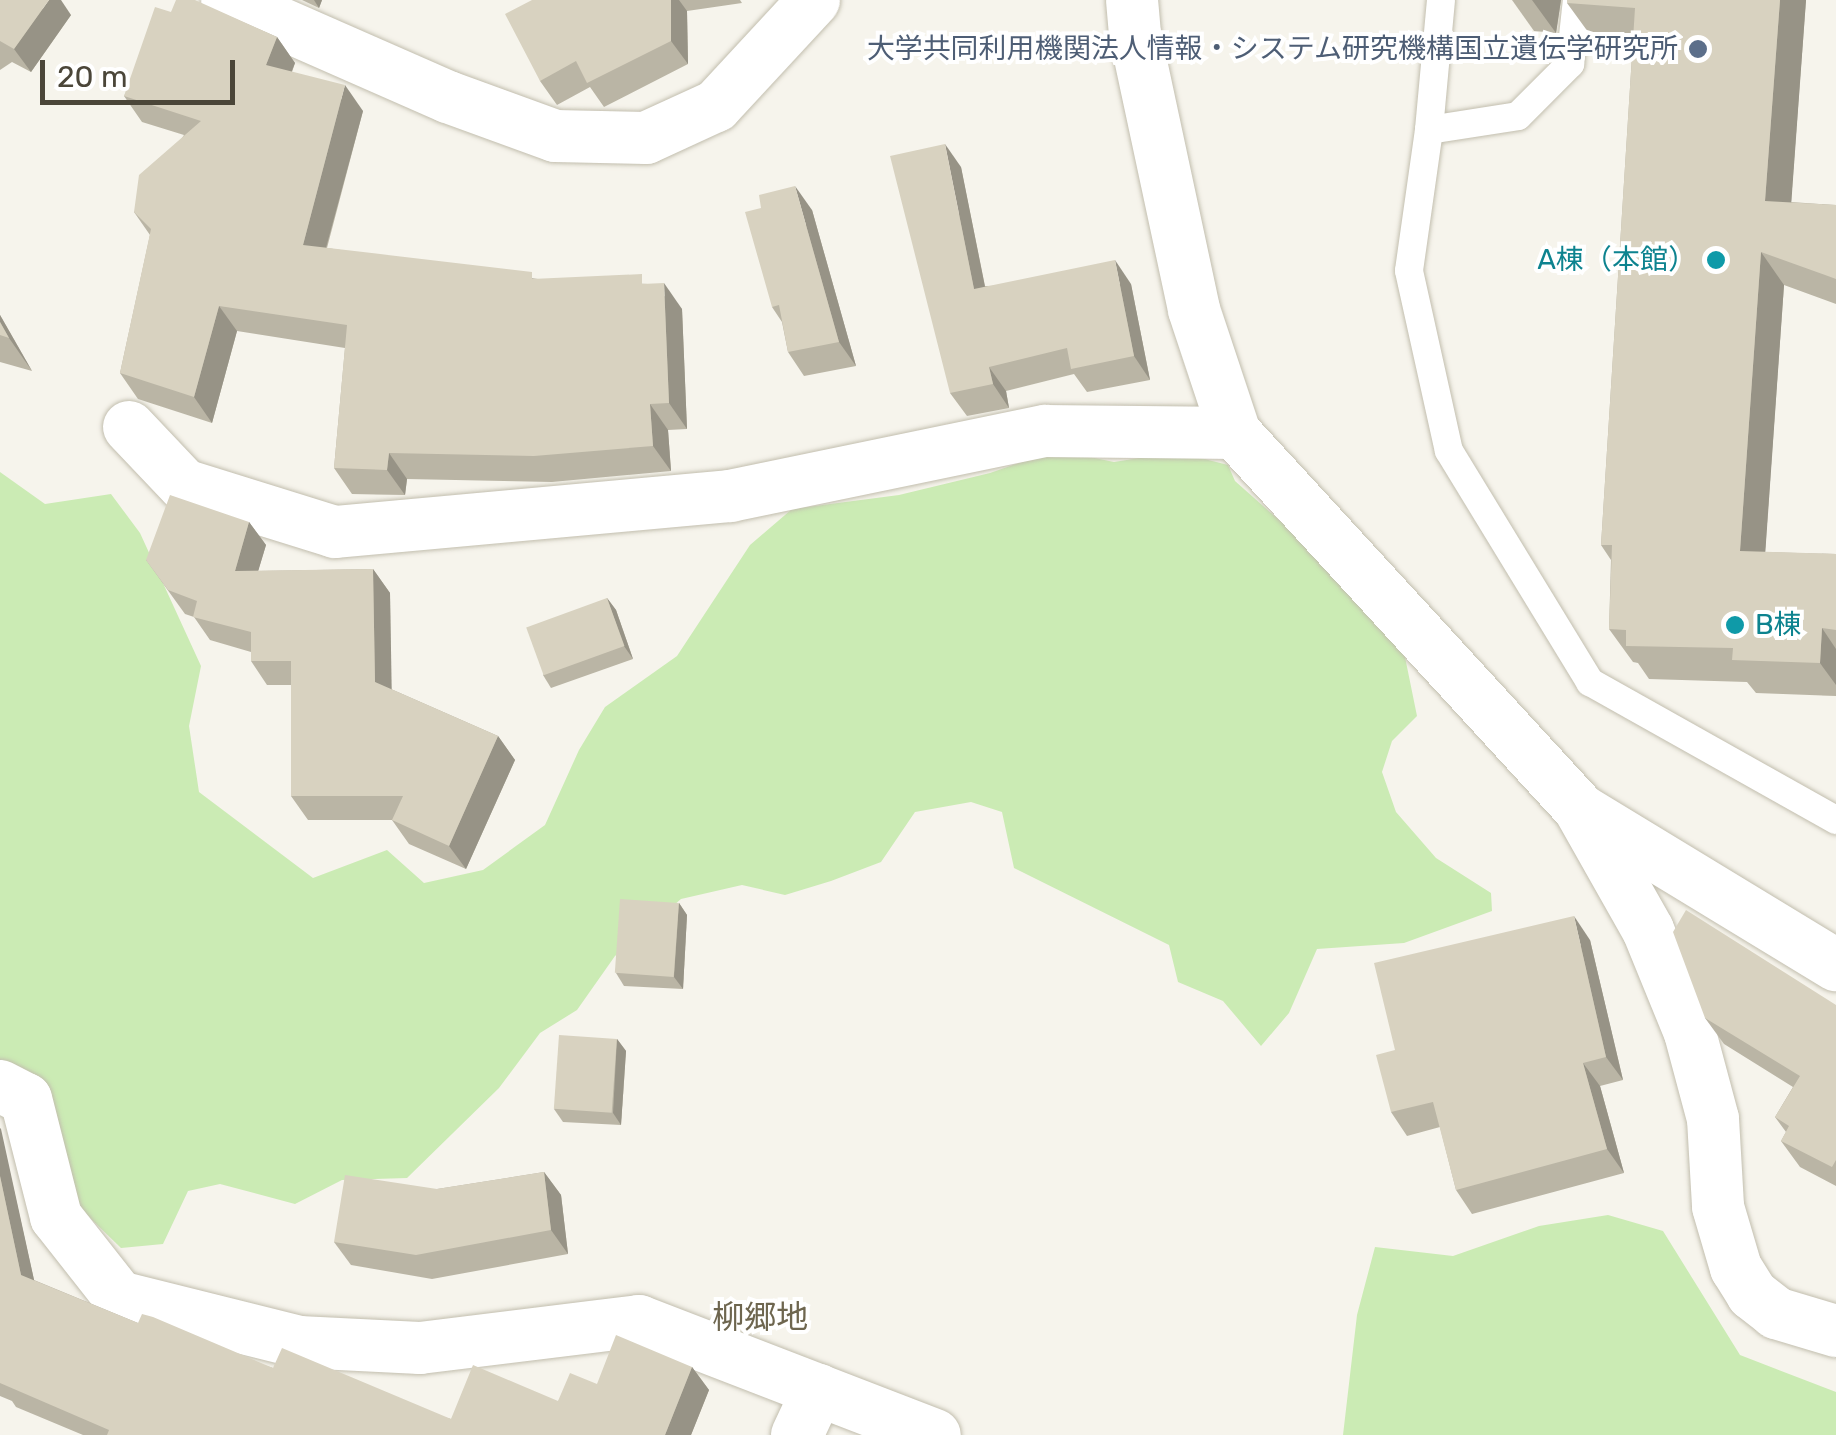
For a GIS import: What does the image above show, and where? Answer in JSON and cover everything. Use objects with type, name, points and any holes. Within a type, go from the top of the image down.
[{"type":"street","points":[[226,0],[448,97],[556,136],[646,138],[716,106],[814,0]]},
{"type":"street","points":[[1132,0],[1135,34],[1194,310],[1235,433],[1579,808],[1648,930],[1690,1033],[1713,1119],[1718,1207],[1736,1268],[1752,1294],[1776,1312],[1836,1331]]},
{"type":"street","points":[[129,426],[184,485],[336,532],[730,496],[1045,432],[1235,433]]},
{"type":"street","points":[[1579,808],[1836,966]]},
{"type":"street","points":[[0,1086],[26,1099],[56,1218],[119,1297],[300,1342],[420,1348],[639,1321],[808,1412],[934,1435]]},
{"type":"lane","points":[[1441,0],[1429,130],[1409,272],[1449,451],[1590,682],[1836,820]]},
{"type":"lane","points":[[1429,130],[1518,116],[1570,64],[1577,0]]},
{"type":"green space","points":[[1056,450],[1114,462],[1177,452],[1228,465],[1235,481],[1334,569],[1405,657],[1417,716],[1392,741],[1382,772],[1396,812],[1436,858],[1491,893],[1492,911],[1404,943],[1317,949],[1289,1013],[1261,1046],[1223,1001],[1178,982],[1169,945],[1014,868],[1002,812],[971,802],[915,812],[881,862],[831,881],[785,895],[742,885],[681,899],[615,956],[577,1010],[540,1033],[499,1088],[407,1178],[342,1180],[295,1204],[220,1184],[188,1191],[163,1244],[121,1248],[86,1214],[9,1113],[0,1087],[0,472],[45,504],[111,494],[140,533],[201,666],[189,726],[199,792],[313,878],[387,850],[424,883],[483,870],[545,825],[579,750],[605,707],[677,656],[750,545],[792,509],[899,495],[990,473]]},
{"type":"green space","points":[[1608,1215],[1663,1231],[1740,1355],[1836,1392],[1836,1435],[1343,1435],[1357,1315],[1375,1247],[1453,1256],[1539,1226]]},
{"type":"building","points":[[0,0],[49,0],[14,49],[0,41]]},
{"type":"building","points":[[176,0],[195,0],[277,37],[266,65],[345,85],[303,245],[532,272],[532,279],[642,274],[642,284],[664,283],[669,403],[650,404],[653,446],[534,456],[389,453],[387,470],[334,468],[347,325],[219,306],[194,397],[120,373],[151,229],[134,212],[139,175],[201,121],[124,96],[155,7],[171,12]]},
{"type":"building","points":[[532,0],[671,0],[671,41],[587,83],[576,61],[540,81],[505,14]]},
{"type":"building","points":[[1567,0],[1780,0],[1765,201],[1836,205],[1836,279],[1761,252],[1740,551],[1836,554],[1836,630],[1822,628],[1820,663],[1732,660],[1733,648],[1626,646],[1626,630],[1609,629],[1612,545],[1601,545],[1635,8]]},
{"type":"building","points":[[945,144],[974,289],[1115,260],[1134,356],[1071,369],[1067,348],[989,367],[993,384],[950,393],[890,156]]},
{"type":"building","points":[[795,186],[839,342],[788,352],[779,305],[772,307],[745,212],[761,208],[759,195]]},
{"type":"building","points":[[170,495],[249,522],[235,571],[373,569],[375,682],[498,736],[449,846],[392,820],[403,796],[291,796],[291,661],[251,661],[251,632],[193,617],[197,601],[168,590],[146,560]]},
{"type":"building","points":[[607,598],[624,646],[544,675],[526,627]]},
{"type":"building","points":[[620,899],[679,903],[674,977],[615,973]]},
{"type":"building","points":[[1686,910],[1836,1005],[1836,1160],[1832,1167],[1781,1141],[1789,1126],[1775,1117],[1800,1076],[1705,1018],[1673,932]]},
{"type":"building","points":[[1574,916],[1606,1057],[1583,1063],[1607,1149],[1456,1190],[1433,1102],[1391,1112],[1376,1055],[1395,1050],[1374,963]]},
{"type":"building","points":[[559,1035],[617,1039],[612,1113],[554,1109]]},
{"type":"building","points":[[544,1172],[551,1230],[416,1255],[334,1242],[345,1175],[437,1189]]},
{"type":"building","points":[[0,1176],[21,1275],[138,1323],[142,1314],[153,1317],[273,1368],[282,1348],[451,1419],[473,1365],[558,1401],[570,1373],[597,1384],[616,1335],[692,1367],[665,1435],[107,1435],[109,1430],[0,1383]]},
{"type":"place","name":"大学共同利用機関法人情報・システム研究機構国立遺伝学研究所","points":[[1698,49]]},
{"type":"place","name":"A棟（本館）","points":[[1716,260]]},
{"type":"place","name":"B棟","points":[[1735,625]]},
{"type":"district","name":"柳郷地","points":[[760,1317]]}]
